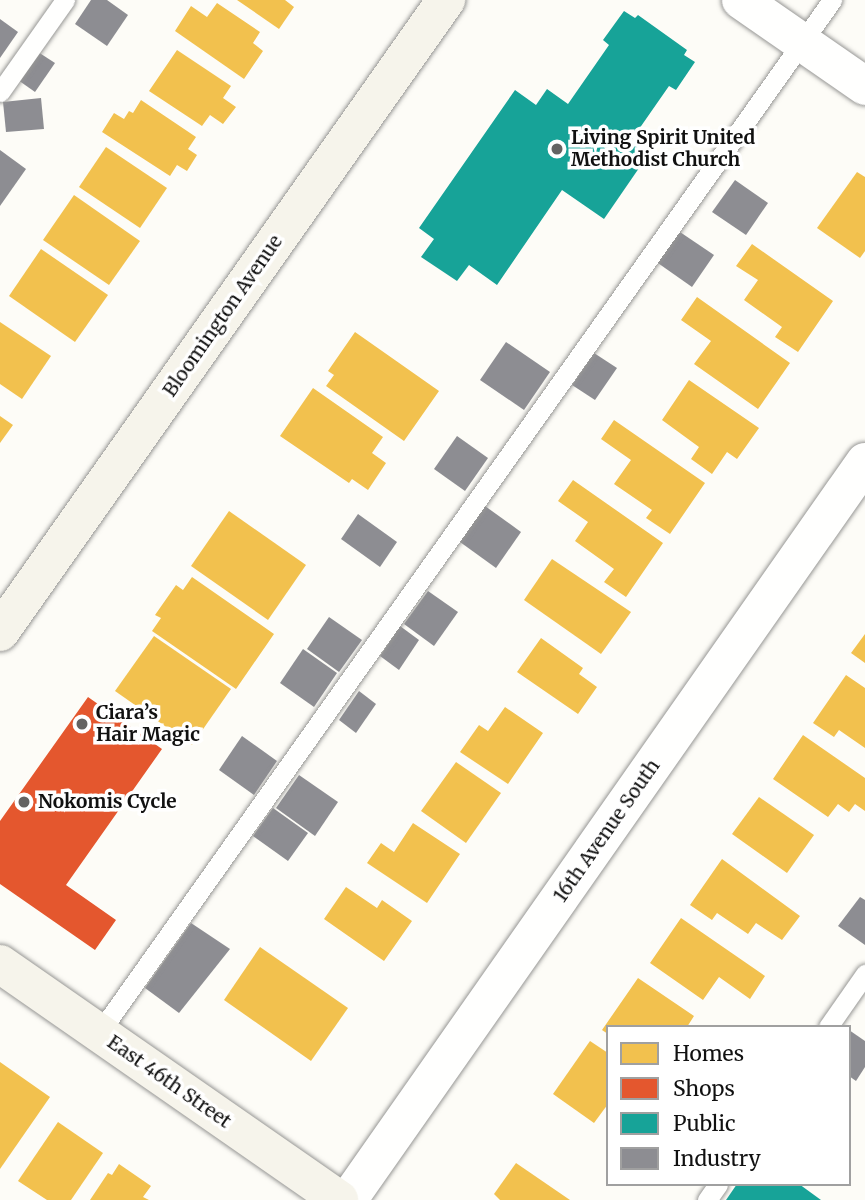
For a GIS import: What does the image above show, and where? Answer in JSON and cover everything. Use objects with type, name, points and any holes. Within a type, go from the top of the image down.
[{"type":"street","name":"Bloomington Avenue","points":[[0,632],[446,0]]},
{"type":"street","points":[[741,0],[865,86]]},
{"type":"street","name":"16th Avenue South","points":[[348,1200],[865,462]]},
{"type":"street","name":"East 46th Street","points":[[0,964],[338,1200]]},
{"type":"lane","points":[[0,92],[65,0]]},
{"type":"lane","points":[[99,1033],[832,0]]},
{"type":"lane","points":[[829,1025],[865,974]]},
{"type":"building: Homes","points":[[237,0],[285,0],[294,7],[279,29]]},
{"type":"building: Homes","points":[[217,3],[260,32],[253,43],[263,51],[244,79],[175,31],[191,6],[207,17]]},
{"type":"building: Homes","points":[[177,50],[231,86],[223,98],[236,107],[223,124],[210,115],[202,126],[149,91]]},
{"type":"building: Homes","points":[[141,100],[196,137],[188,149],[197,155],[187,171],[177,165],[170,176],[102,132],[114,113],[124,119],[129,111],[133,113]]},
{"type":"building: Homes","points":[[106,147],[167,188],[140,228],[79,187]]},
{"type":"building: Homes","points":[[857,172],[865,177],[865,251],[860,258],[817,228]]},
{"type":"building: Homes","points":[[74,195],[140,241],[109,285],[43,240]]},
{"type":"building: Homes","points":[[752,244],[833,301],[798,352],[775,337],[782,327],[744,300],[758,280],[736,266]]},
{"type":"building: Homes","points":[[41,249],[108,295],[75,342],[9,296]]},
{"type":"building: Homes","points":[[697,297],[790,363],[758,409],[694,364],[711,341],[681,320]]},
{"type":"building: Homes","points":[[0,322],[51,356],[22,399],[0,384]]},
{"type":"building: Homes","points":[[355,332],[439,391],[404,441],[326,386],[334,375],[328,371]]},
{"type":"building: Homes","points":[[689,380],[759,428],[737,459],[727,452],[712,474],[691,459],[699,447],[662,420]]},
{"type":"building: Homes","points":[[313,388],[383,437],[372,453],[386,463],[368,490],[352,479],[349,483],[280,436]]},
{"type":"building: Homes","points":[[0,416],[13,425],[0,443]]},
{"type":"building: Homes","points":[[614,420],[705,483],[670,534],[646,518],[652,510],[614,484],[631,460],[601,439]]},
{"type":"building: Homes","points":[[573,480],[663,543],[626,597],[604,582],[614,569],[575,541],[588,522],[558,501]]},
{"type":"building: Homes","points":[[229,511],[306,565],[268,620],[191,566]]},
{"type":"building: Homes","points":[[552,559],[631,612],[601,654],[524,600]]},
{"type":"building: Homes","points":[[192,577],[274,634],[236,689],[152,631],[161,618],[155,615],[176,585],[183,590]]},
{"type":"building: Homes","points":[[865,634],[865,663],[851,653]]},
{"type":"building: Homes","points":[[154,636],[231,689],[192,745],[115,691]]},
{"type":"building: Homes","points":[[541,638],[583,668],[579,674],[597,687],[578,714],[517,672]]},
{"type":"building: Homes","points":[[846,675],[865,688],[865,748],[839,730],[834,737],[813,723]]},
{"type":"building: Homes","points":[[505,707],[543,733],[508,784],[460,752],[479,725],[488,731]]},
{"type":"building: Homes","points":[[803,735],[865,778],[865,811],[855,804],[849,812],[838,804],[828,817],[773,779]]},
{"type":"building: Homes","points":[[456,762],[501,793],[466,843],[421,811]]},
{"type":"building: Homes","points":[[759,797],[814,835],[787,873],[732,834]]},
{"type":"building: Homes","points":[[413,823],[460,854],[427,903],[367,863],[381,843],[394,852]]},
{"type":"building: Homes","points":[[722,859],[800,916],[782,940],[756,923],[748,934],[717,913],[712,920],[690,905]]},
{"type":"building: Homes","points":[[346,887],[377,908],[382,900],[412,921],[384,961],[324,919]]},
{"type":"building: Homes","points":[[681,918],[765,976],[750,999],[719,977],[703,1000],[650,963]]},
{"type":"building: Homes","points":[[260,947],[348,1008],[311,1061],[224,1000]]},
{"type":"building: Homes","points":[[638,978],[694,1016],[688,1025],[606,1025],[606,1033],[602,1030]]},
{"type":"building: Homes","points":[[590,1041],[606,1052],[606,1107],[594,1123],[553,1094]]},
{"type":"building: Homes","points":[[0,1062],[50,1097],[0,1169]]},
{"type":"building: Homes","points":[[58,1122],[103,1153],[71,1200],[47,1200],[18,1181]]},
{"type":"building: Homes","points":[[516,1163],[570,1200],[500,1200],[494,1194]]},
{"type":"building: Homes","points":[[119,1164],[151,1186],[143,1197],[149,1200],[90,1200],[108,1173],[112,1175]]},
{"type":"building: Shops","points":[[88,697],[162,749],[66,885],[116,920],[95,950],[0,884],[0,821]]},
{"type":"building: Public","name":"Living Spirit United Methodist Church","points":[[624,11],[635,18],[638,15],[687,50],[684,55],[695,62],[676,90],[669,86],[630,142],[648,155],[604,219],[562,190],[497,285],[469,265],[457,281],[421,257],[434,239],[419,228],[515,90],[536,105],[547,89],[568,104],[609,45],[603,40]]},
{"type":"building: Public","points":[[736,1186],[802,1186],[821,1200],[726,1200]]},
{"type":"building: Industry","points":[[91,0],[107,0],[128,15],[107,46],[75,24]]},
{"type":"building: Industry","points":[[0,19],[18,32],[0,58]]},
{"type":"building: Industry","points":[[38,52],[55,63],[35,92],[18,80]]},
{"type":"building: Industry","points":[[41,98],[44,129],[6,132],[3,102]]},
{"type":"building: Industry","points":[[0,150],[26,169],[0,206]]},
{"type":"building: Industry","points":[[735,180],[768,203],[746,235],[712,212]]},
{"type":"building: Industry","points":[[677,230],[714,255],[692,287],[655,261]]},
{"type":"building: Industry","points":[[506,342],[550,372],[524,410],[480,380]]},
{"type":"building: Industry","points":[[594,353],[617,368],[595,400],[572,385]]},
{"type":"building: Industry","points":[[457,436],[488,458],[465,491],[434,469]]},
{"type":"building: Industry","points":[[485,506],[521,532],[496,568],[460,542]]},
{"type":"building: Industry","points":[[358,514],[397,542],[380,567],[341,539]]},
{"type":"building: Industry","points":[[428,591],[458,612],[434,646],[404,624]]},
{"type":"building: Industry","points":[[329,617],[362,640],[339,672],[307,649]]},
{"type":"building: Industry","points":[[400,626],[419,640],[399,670],[380,656]]},
{"type":"building: Industry","points":[[303,649],[337,673],[314,707],[280,683]]},
{"type":"building: Industry","points":[[359,691],[376,704],[356,733],[339,720]]},
{"type":"building: Industry","points":[[242,736],[277,761],[254,795],[219,770]]},
{"type":"building: Industry","points":[[299,775],[338,802],[315,836],[276,808]]},
{"type":"building: Industry","points":[[273,808],[308,833],[288,861],[253,836]]},
{"type":"building: Industry","points":[[860,897],[865,900],[865,945],[838,926]]},
{"type":"building: Industry","points":[[191,923],[230,949],[179,1013],[145,988]]},
{"type":"building: Industry","points":[[851,1031],[865,1041],[865,1067],[856,1081],[851,1077]]},
{"type":"place","name":"Living Spirit United Methodist Church","points":[[557,149]]},
{"type":"place","name":"Ciara’s Hair Magic","points":[[82,724]]},
{"type":"place","name":"Nokomis Cycle","points":[[24,802]]}]
